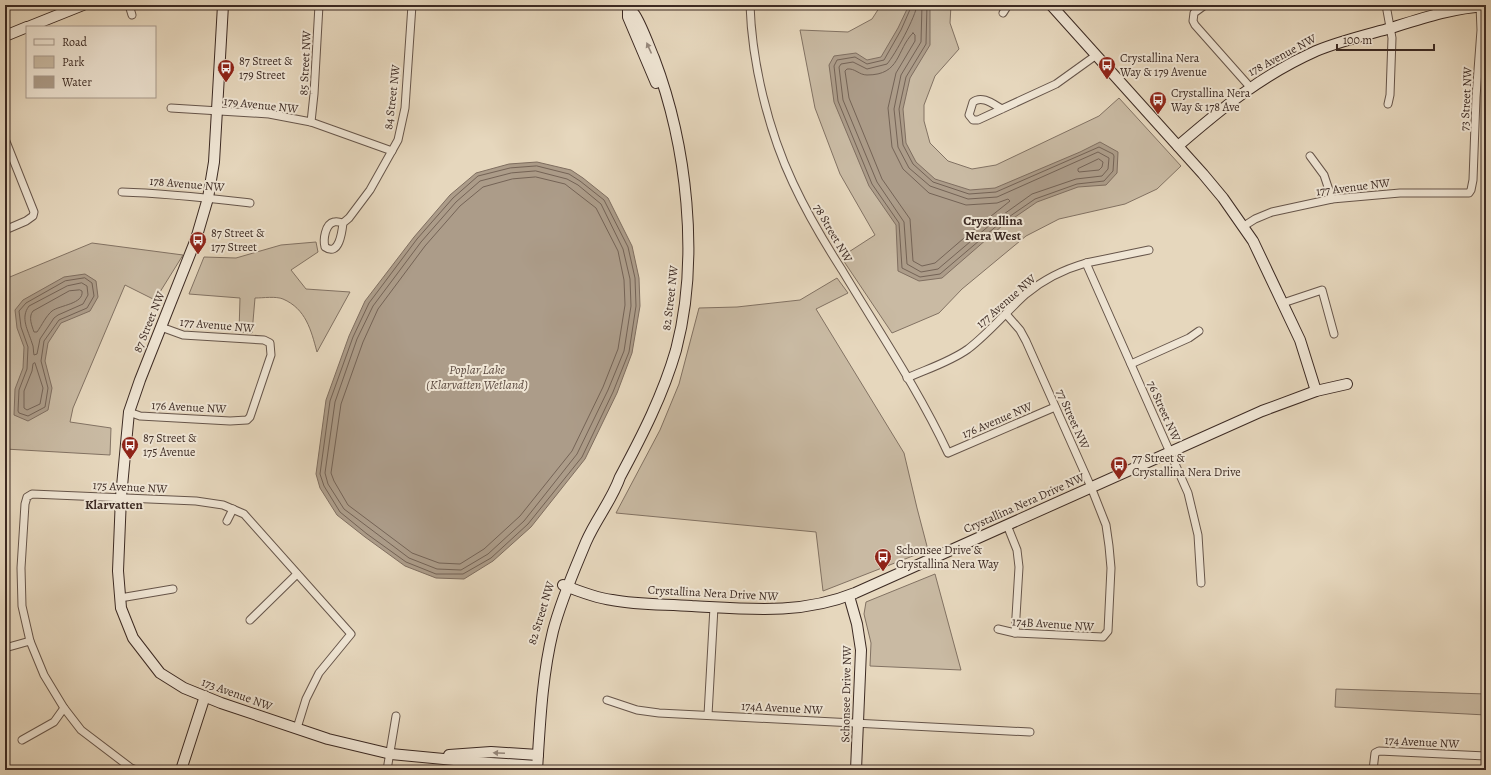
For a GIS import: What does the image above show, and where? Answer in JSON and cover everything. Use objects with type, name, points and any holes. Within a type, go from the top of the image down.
[{"type":"street","points":[[30,26],[82,5]]},
{"type":"street","points":[[129,5],[132,15]]},
{"type":"street","name":"87 Street NW","points":[[120,598],[118,572],[121,498],[129,412],[140,380],[196,239],[208,198],[214,162],[218,111],[223,5]]},
{"type":"street","name":"85 Street NW","points":[[311,122],[319,5]]},
{"type":"street","name":"84 Street NW","points":[[343,222],[349,218],[370,190],[398,140],[404,116],[412,5]]},
{"type":"street","name":"78 Street NW","points":[[750,5],[761,86],[783,159],[793,182],[811,218],[931,417],[948,452]]},
{"type":"street","points":[[1002,13],[1008,5]]},
{"type":"street","points":[[1051,5],[1178,146],[1223,198],[1244,226],[1284,302],[1300,340],[1316,391]]},
{"type":"street","points":[[1205,5],[1194,13],[1193,21],[1195,25],[1250,87]]},
{"type":"street","points":[[1386,5],[1391,28],[1392,48],[1390,95],[1388,104]]},
{"type":"street","name":"178 Avenue NW","points":[[1178,146],[1224,106],[1250,87],[1316,51],[1348,39],[1437,14],[1458,9],[1482,6]]},
{"type":"street","name":"73 Street NW","points":[[1469,193],[1473,180],[1476,97],[1481,44],[1482,6]]},
{"type":"street","name":"82 Street NW","points":[[534,768],[546,664],[566,586],[587,540],[616,487],[660,398],[676,348],[683,313],[687,274],[688,221],[677,137],[670,112],[643,54],[628,17],[627,7]]},
{"type":"street","points":[[5,36],[26,28]]},
{"type":"street","points":[[1002,109],[1056,84],[1096,56]]},
{"type":"street","name":"179 Avenue NW","points":[[171,108],[269,114],[311,122],[392,151]]},
{"type":"street","points":[[5,139],[34,212],[33,216],[26,221],[5,230]]},
{"type":"street","points":[[1310,156],[1324,175],[1332,199]]},
{"type":"street","name":"178 Avenue NW","points":[[122,192],[153,193],[250,203]]},
{"type":"street","name":"177 Avenue NW","points":[[1244,226],[1272,212],[1332,199],[1394,193],[1469,193]]},
{"type":"street","name":"177 Avenue NW","points":[[907,378],[963,352],[1037,286],[1063,272],[1086,263],[1149,250]]},
{"type":"street","name":"76 Street NW","points":[[1086,263],[1188,493],[1195,520],[1199,547],[1201,583]]},
{"type":"street","points":[[1284,302],[1322,290],[1334,334]]},
{"type":"street","name":"77 Street NW","points":[[1006,314],[1020,330],[1026,341],[1091,487],[1106,525],[1111,568],[1109,626],[1106,634]]},
{"type":"street","name":"177 Avenue NW","points":[[161,327],[183,335],[264,340],[270,344],[271,355],[250,417],[247,420]]},
{"type":"street","points":[[1132,364],[1189,338],[1199,331]]},
{"type":"street","name":"Crystallina Nera Drive NW","points":[[566,586],[612,600],[781,610],[816,605],[849,596],[1262,411],[1316,391],[1347,384]]},
{"type":"street","name":"176 Avenue NW","points":[[948,452],[1055,407]]},
{"type":"street","name":"176 Avenue NW","points":[[129,412],[140,416],[230,421],[247,420]]},
{"type":"street","name":"175 Avenue NW","points":[[30,641],[22,606],[21,568],[25,504],[29,495],[35,493],[196,501],[223,505],[244,514],[351,634],[319,673],[306,699],[297,728]]},
{"type":"street","points":[[227,521],[233,509]]},
{"type":"street","points":[[1007,525],[1017,550],[1019,567],[1016,633]]},
{"type":"street","points":[[250,620],[297,574]]},
{"type":"street","points":[[120,598],[173,589]]},
{"type":"street","name":"Schonsee Drive NW","points":[[849,596],[857,624],[861,650],[856,770]]},
{"type":"street","name":"173 Avenue NW","points":[[120,598],[121,608],[134,638],[160,673],[184,688],[221,703],[328,739],[391,754],[534,768]]},
{"type":"street","points":[[708,715],[714,607]]},
{"type":"street","name":"174B Avenue NW","points":[[998,629],[1016,633],[1099,638],[1106,634]]},
{"type":"street","points":[[5,648],[18,646],[30,641],[44,675],[64,708],[81,730],[131,768],[136,770]]},
{"type":"street","points":[[181,770],[205,696]]},
{"type":"street","name":"174A Avenue NW","points":[[607,700],[630,708],[650,712],[1030,732]]},
{"type":"street","points":[[22,740],[54,722],[64,708]]},
{"type":"street","points":[[387,770],[391,754],[396,716]]},
{"type":"street","name":"174 Avenue NW","points":[[1373,770],[1375,752],[1379,751],[1486,756]]},
{"type":"street","name":"173 Avenue NW","points":[[424,757],[491,752],[535,754]]},
{"type":"green space","points":[[881,5],[951,5],[950,23],[959,49],[935,76],[924,105],[924,121],[930,143],[948,161],[972,169],[996,165],[1099,116],[1119,98],[1181,166],[1157,189],[1125,204],[1059,219],[1026,236],[962,289],[939,313],[892,333],[841,257],[875,235],[840,174],[815,108],[800,30],[848,32],[872,19]]},
{"type":"green space","points":[[316,242],[318,252],[291,270],[306,289],[350,292],[317,352],[310,328],[302,314],[291,303],[283,299],[273,297],[255,298],[252,333],[239,332],[240,298],[189,294],[204,257],[236,258],[281,245]]},
{"type":"green space","points":[[92,243],[183,255],[155,300],[125,285],[73,408],[70,422],[111,428],[110,455],[5,449],[5,279]]},
{"type":"green space","points":[[837,278],[848,293],[816,309],[904,453],[928,550],[823,591],[816,532],[616,513],[660,430],[679,384],[699,308],[737,307],[800,300]]},
{"type":"green space","points":[[935,574],[961,670],[870,666],[871,643],[864,614],[866,602]]},
{"type":"green space","points":[[1336,689],[1486,694],[1486,715],[1335,707]]},
{"type":"water","points":[[909,5],[930,5],[930,45],[910,78],[903,109],[906,143],[916,162],[935,179],[970,190],[995,188],[1100,142],[1118,152],[1117,173],[1106,185],[1078,187],[1037,202],[1002,226],[942,278],[919,281],[898,271],[896,225],[869,186],[834,102],[829,65],[834,56],[856,53],[867,60],[881,57],[898,28]]},
{"type":"water","name":"Poplar Lake (Klarvatten Wetland)","points":[[537,162],[571,170],[608,198],[632,246],[639,278],[640,306],[632,353],[617,393],[585,459],[531,527],[493,561],[464,579],[436,578],[405,566],[365,537],[337,515],[320,488],[316,474],[326,400],[349,336],[365,301],[414,237],[450,195],[476,173],[509,164]]},
{"type":"water","points":[[85,274],[96,281],[98,297],[90,311],[61,323],[48,343],[45,361],[52,388],[48,410],[28,421],[14,415],[15,389],[23,368],[24,347],[17,328],[15,310],[23,300],[64,277]]},
{"type":"place","name":"Crystallina Nera Way & 179 Avenue","points":[[1107,80]]},
{"type":"place","name":"87 Street & 179 Street","points":[[226,83]]},
{"type":"place","name":"Crystallina Nera Way & 178 Ave","points":[[1158,115]]},
{"type":"place","name":"87 Street & 177 Street","points":[[198,255]]},
{"type":"place","name":"87 Street & 175 Avenue","points":[[130,460]]},
{"type":"place","name":"77 Street & Crystallina Nera Drive","points":[[1119,480]]},
{"type":"place","name":"Schonsee Drive & Crystallina Nera Way","points":[[883,572]]},
{"type":"district","name":"Crystallina Nera West","points":[[993,228]]},
{"type":"district","name":"Klarvatten","points":[[114,504]]}]
